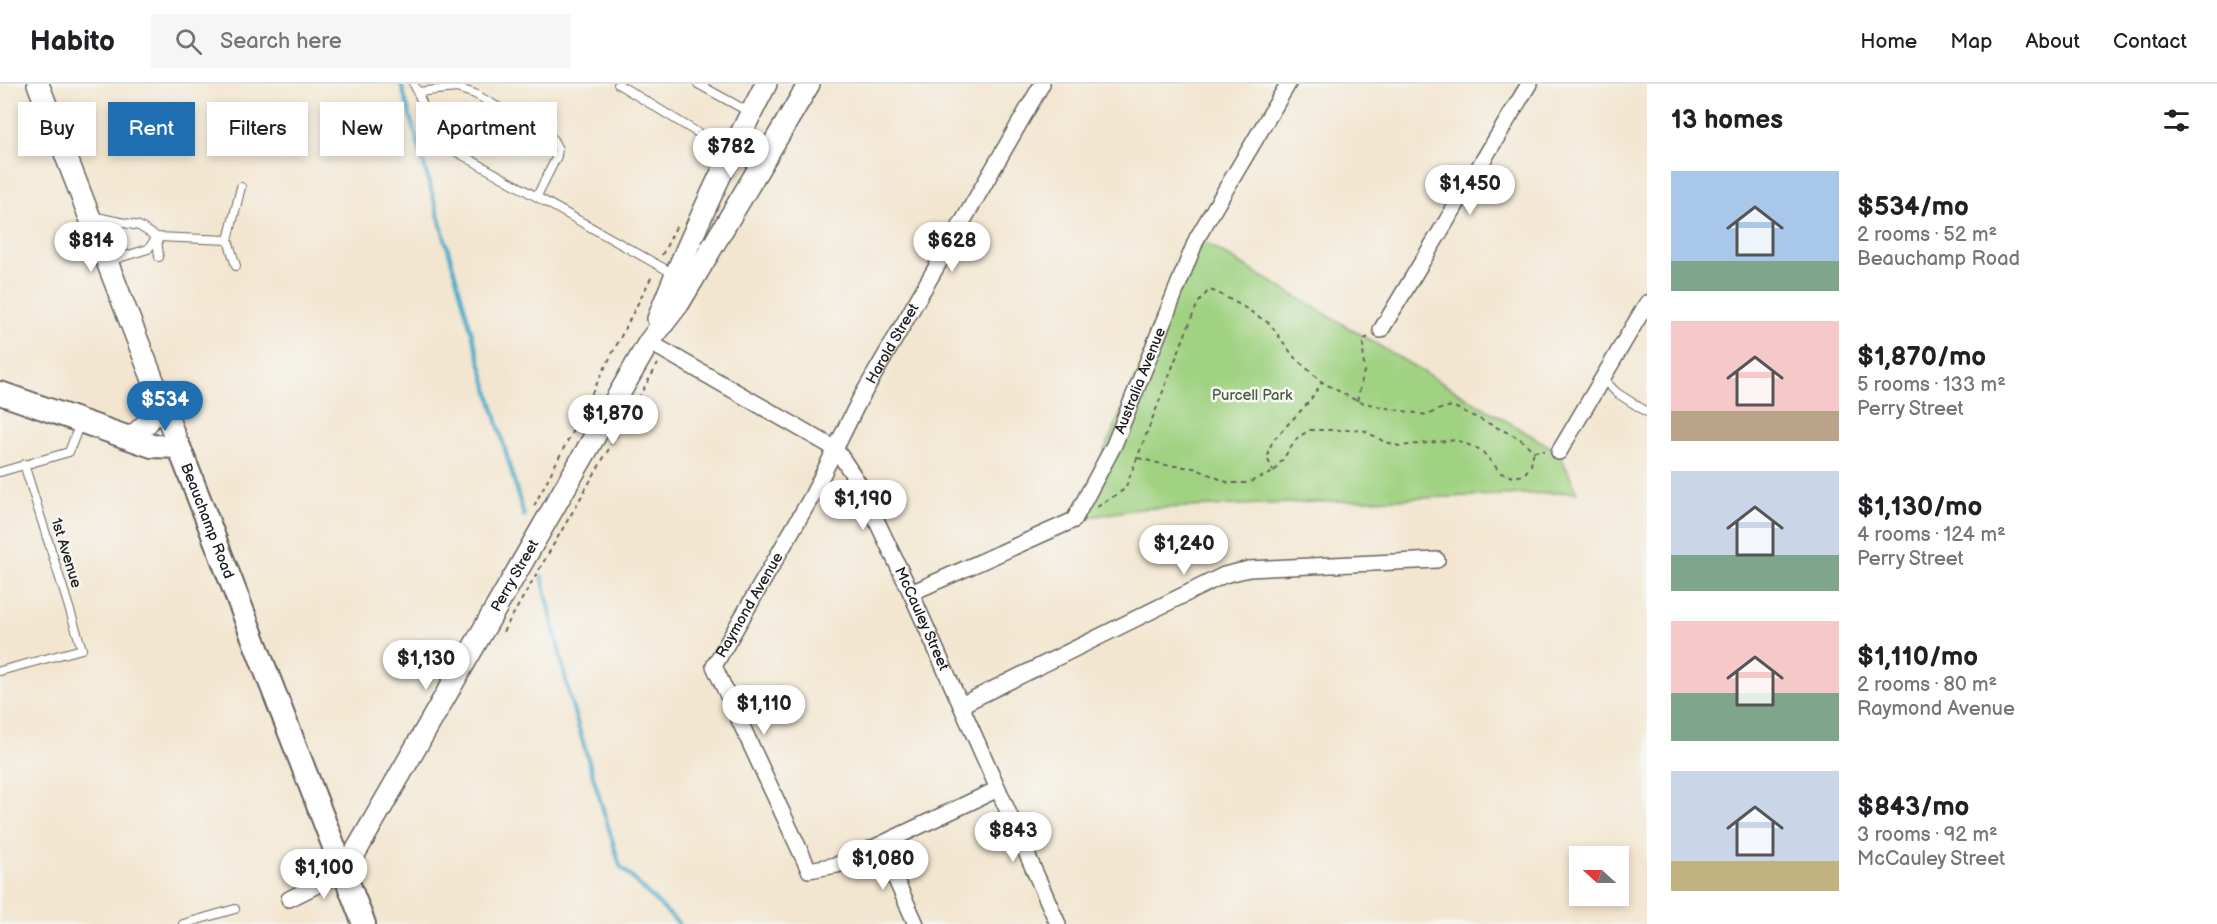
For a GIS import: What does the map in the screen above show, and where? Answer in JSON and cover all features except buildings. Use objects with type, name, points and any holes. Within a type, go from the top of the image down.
[{"type":"main road","points":[[0,393],[152,446],[179,447]]},
{"type":"main road","name":"Beauchamp Road","points":[[179,447],[364,924]]},
{"type":"street","name":"Beauchamp Road","points":[[38,84],[179,447]]},
{"type":"street","name":"Perry Street","points":[[658,347],[666,270],[766,84]]},
{"type":"street","name":"Perry Street","points":[[344,872],[658,347],[680,303],[808,84]]},
{"type":"street","name":"Harold Street","points":[[836,449],[859,401],[1042,84]]},
{"type":"street","name":"Australia Avenue","points":[[1074,520],[1114,445],[1197,238],[1288,84]]},
{"type":"street","points":[[1382,330],[1529,84]]},
{"type":"street","points":[[730,153],[756,173]]},
{"type":"street","points":[[1559,452],[1647,303]]},
{"type":"street","name":"McCauley Street","points":[[658,347],[836,449],[859,484],[911,593],[1058,924]]},
{"type":"street","points":[[130,438],[148,423],[160,398]]},
{"type":"street","name":"Raymond Avenue","points":[[836,449],[812,496],[714,666],[809,870],[837,865],[998,789]]},
{"type":"street","points":[[911,593],[1074,520]]},
{"type":"street","points":[[961,705],[1224,575],[1249,569],[1437,560]]},
{"type":"street","points":[[880,845],[916,924]]},
{"type":"street","points":[[289,899],[344,872]]},
{"type":"lane","points":[[618,84],[730,153]]},
{"type":"lane","points":[[698,84],[751,113]]},
{"type":"lane","points":[[537,196],[557,156],[558,149],[552,138],[475,94],[457,88],[415,88],[439,142],[666,270]]},
{"type":"lane","points":[[236,266],[228,240],[241,187]]},
{"type":"lane","points":[[90,216],[139,226],[157,237],[228,240]]},
{"type":"lane","points":[[157,237],[159,257]]},
{"type":"lane","points":[[108,262],[148,249],[157,237]]},
{"type":"lane","points":[[1602,378],[1617,393],[1647,412]]},
{"type":"lane","points":[[0,472],[69,452],[80,421]]},
{"type":"lane","name":"1st Avenue","points":[[0,671],[82,649],[24,464]]},
{"type":"lane","points":[[183,924],[235,909]]},
{"type":"path","points":[[531,513],[666,270],[678,225]]},
{"type":"path","points":[[1074,520],[1114,498],[1125,489],[1192,317],[1198,303],[1209,290],[1216,291],[1270,324],[1294,357],[1322,382],[1357,401],[1426,416],[1452,406],[1520,438],[1534,451],[1559,452]]},
{"type":"path","points":[[1357,401],[1364,370],[1363,340],[1382,330]]},
{"type":"path","points":[[501,637],[658,347]]},
{"type":"path","points":[[1274,472],[1268,460],[1268,451],[1274,439],[1309,402],[1322,382]]},
{"type":"path","points":[[1138,458],[1166,465],[1194,468],[1229,483],[1247,483],[1274,472],[1298,437],[1310,430],[1363,430],[1383,441],[1399,446],[1456,440],[1481,450],[1501,473],[1513,477],[1524,475],[1531,465],[1534,451]]},
{"type":"green space","name":"Purcell Park","points":[[1197,238],[1559,452],[1577,492],[1136,509],[1074,520]]},
{"type":"waterway","points":[[401,84],[524,516]]},
{"type":"waterway","points":[[542,576],[571,702],[620,866],[679,924]]}]
